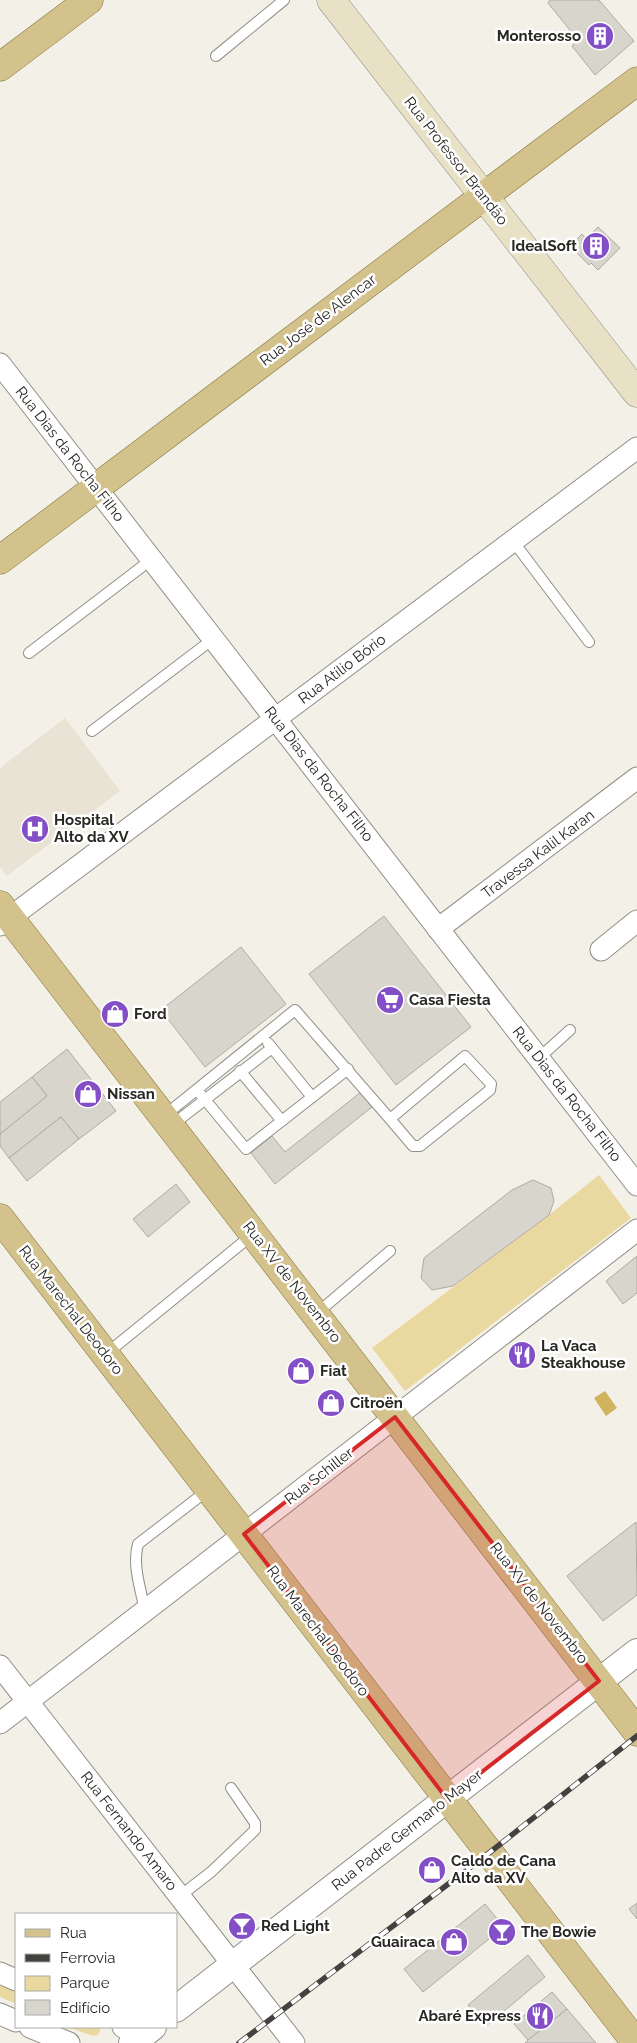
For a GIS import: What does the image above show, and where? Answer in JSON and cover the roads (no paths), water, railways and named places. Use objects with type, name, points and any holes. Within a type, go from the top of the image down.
[{"type":"main road","points":[[0,67],[89,0]]},
{"type":"main road","name":"Rua Professor Brandão","points":[[331,0],[637,393]]},
{"type":"main road","name":"Rua José de Alencar","points":[[0,560],[637,81]]},
{"type":"main road","name":"Rua XV de Novembro","points":[[3,916],[167,1121],[637,1732]]},
{"type":"main road","name":"Rua Marechal Deodoro","points":[[0,1218],[636,2043]]},
{"type":"street","name":"Rua Dias da Rocha Filho","points":[[0,364],[637,1185]]},
{"type":"street","name":"Rua Atílio Bório","points":[[3,916],[276,719],[637,448]]},
{"type":"street","name":"Travessa Kalil Karan","points":[[438,929],[637,778]]},
{"type":"street","points":[[601,950],[637,921]]},
{"type":"street","name":"Rua Schiller","points":[[0,1723],[637,1230]]},
{"type":"street","name":"Rua Padre Germano Mayer","points":[[178,2006],[637,1652]]},
{"type":"street","name":"Rua Fernando Amaro","points":[[0,1666],[294,2043]]},
{"type":"street","points":[[0,1973],[15,1980]]},
{"type":"street","points":[[0,2014],[15,2021]]},
{"type":"street","points":[[32,2028],[69,2043]]},
{"type":"lane","points":[[216,56],[284,0]]},
{"type":"lane","points":[[513,541],[589,642]]},
{"type":"lane","points":[[29,653],[152,559]]},
{"type":"lane","points":[[92,730],[214,639]]},
{"type":"lane","points":[[167,1121],[197,1090],[295,1010],[413,1146],[420,1146],[490,1090],[491,1084],[465,1056],[390,1119]]},
{"type":"lane","points":[[539,1058],[570,1030]]},
{"type":"lane","points":[[263,1037],[312,1097]]},
{"type":"lane","points":[[167,1121],[204,1099],[272,1048]]},
{"type":"lane","points":[[197,1090],[246,1149],[348,1069]]},
{"type":"lane","points":[[240,1071],[282,1121]]},
{"type":"lane","points":[[106,1355],[254,1234]]},
{"type":"lane","points":[[316,1314],[390,1251]]},
{"type":"lane","points":[[145,1611],[137,1575],[136,1550],[138,1544],[208,1489]]},
{"type":"lane","points":[[180,1896],[210,1872],[255,1830],[255,1823],[231,1788]]},
{"type":"railway","points":[[239,2043],[489,1853],[637,1736]]},
{"type":"place","name":"Monterosso","points":[[600,36]]},
{"type":"place","name":"IdealSoft","points":[[596,246]]},
{"type":"place","name":"Hospital Alto da XV","points":[[35,829]]},
{"type":"place","name":"Casa Fiesta","points":[[390,1000]]},
{"type":"place","name":"Ford","points":[[115,1014]]},
{"type":"place","name":"Nissan","points":[[88,1094]]},
{"type":"place","name":"La Vaca Steakhouse","points":[[522,1355]]},
{"type":"place","name":"Fiat","points":[[301,1371]]},
{"type":"place","name":"Citroën","points":[[331,1403]]},
{"type":"place","name":"Caldo de Cana Alto da XV","points":[[432,1870]]},
{"type":"place","name":"Red Light","points":[[242,1926]]},
{"type":"place","name":"The Bowie","points":[[502,1932]]},
{"type":"place","name":"Guairaca","points":[[454,1942]]},
{"type":"place","name":"Abaré Express","points":[[540,2016]]}]
